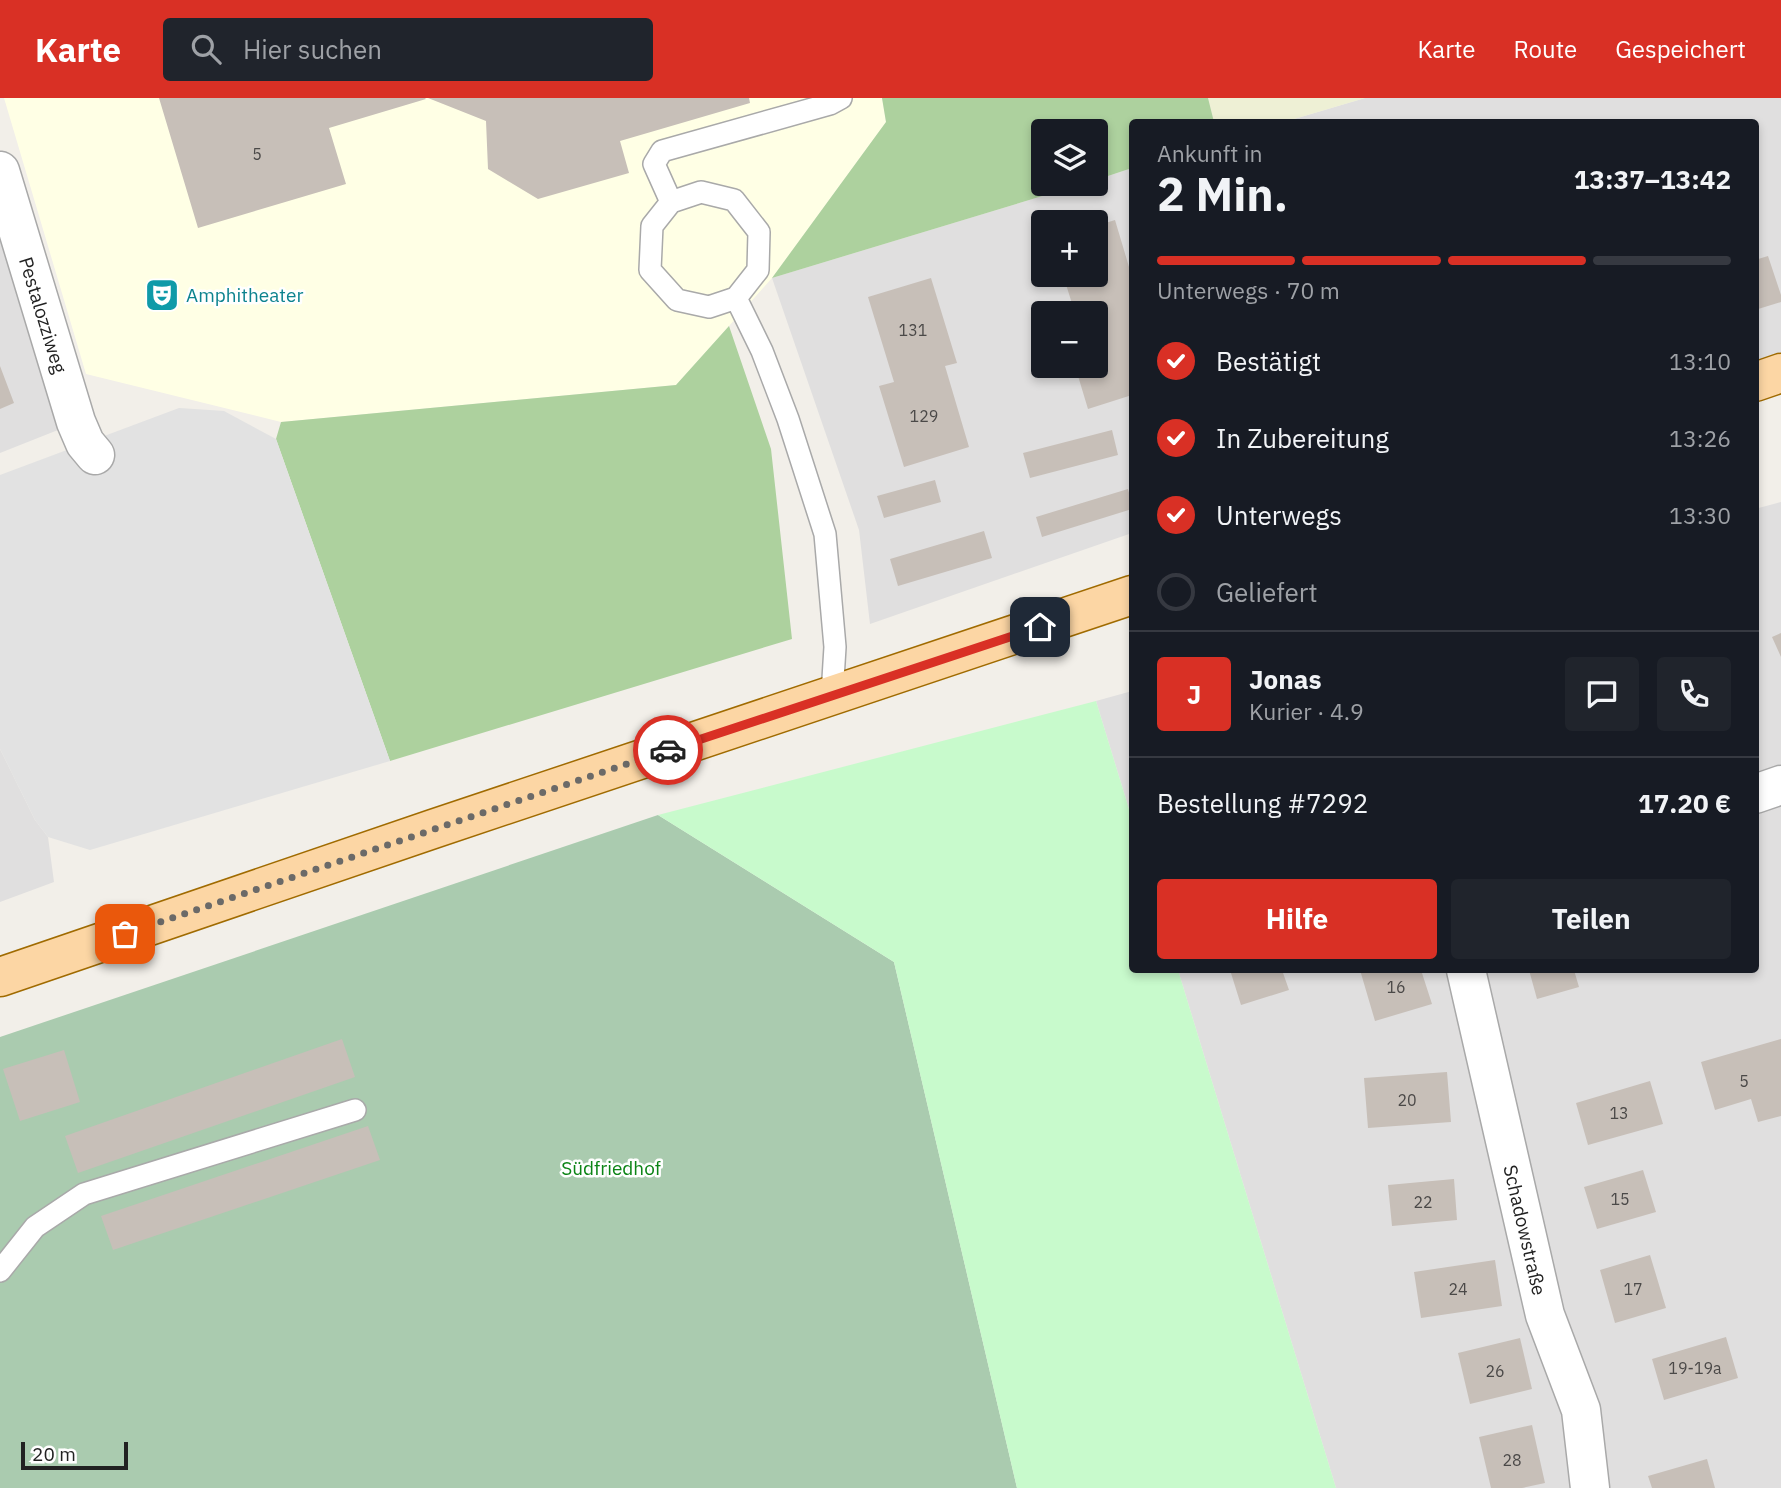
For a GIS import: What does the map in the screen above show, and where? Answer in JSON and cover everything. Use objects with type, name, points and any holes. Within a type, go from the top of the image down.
[{"type":"main road","points":[[1759,381],[1781,373]]},
{"type":"main road","points":[[0,977],[1129,596]]},
{"type":"street","name":"Pestalozziweg","points":[[0,170],[76,422],[85,443],[95,455]]},
{"type":"street","points":[[1759,793],[1781,785]]},
{"type":"street","name":"Schadowstraße","points":[[1467,973],[1545,1315],[1581,1410],[1590,1488]]},
{"type":"lane","points":[[671,202],[654,164],[662,151],[830,104],[841,98]]},
{"type":"lane","points":[[701,192],[734,200],[760,232],[758,270],[736,298],[709,307],[677,300],[650,270],[652,226],[671,202],[701,192]]},
{"type":"lane","points":[[736,298],[762,351],[784,407],[825,534],[835,647],[832,695]]},
{"type":"lane","points":[[0,1271],[35,1227],[84,1194],[355,1110]]},
{"type":"shaded area","points":[[4,98],[882,98],[886,122],[772,278],[676,385],[281,422],[86,374]]},
{"type":"shaded area","points":[[1208,98],[1365,98],[1294,119],[1213,119]]},
{"type":"shaded area","points":[[1365,98],[1781,98],[1781,373],[1759,381],[1759,119],[1294,119]]},
{"type":"shaded area","points":[[1129,169],[1129,534],[870,624],[859,530],[772,278],[1042,196],[1108,196],[1108,176]]},
{"type":"shaded area","points":[[0,221],[63,428],[0,453]]},
{"type":"shaded area","points":[[179,408],[224,411],[276,439],[390,761],[90,850],[48,837],[35,820],[0,749],[0,475]]},
{"type":"shaded area","points":[[1781,502],[1781,1488],[1336,1488],[1179,973],[1759,973],[1759,508]]},
{"type":"shaded area","points":[[1129,692],[1129,809],[1096,701]]},
{"type":"shaded area","points":[[0,749],[35,820],[48,837],[54,882],[0,902]]},
{"type":"green space","points":[[882,98],[1208,98],[1213,119],[1129,119],[1129,169],[1108,176],[1108,119],[1031,119],[1031,196],[1042,196],[772,278],[886,122]]},
{"type":"green space","points":[[729,326],[771,449],[792,639],[390,761],[276,439],[281,422],[676,385]]},
{"type":"green space","points":[[1096,701],[1129,809],[1129,973],[1179,973],[1336,1488],[1017,1488],[894,962],[658,815]]},
{"type":"green space","name":"Südfriedhof","points":[[658,815],[894,962],[1017,1488],[0,1488],[0,1037]]},
{"type":"building","points":[[159,98],[426,99],[329,128],[346,184],[198,228]]},
{"type":"building","points":[[428,98],[749,98],[750,103],[620,141],[629,173],[538,199],[488,169],[486,121]]},
{"type":"building","points":[[1115,220],[1129,267],[1129,396],[1088,409],[1079,378],[1108,378],[1108,301],[1071,301],[1067,287],[1108,287],[1108,222]]},
{"type":"building","points":[[1768,256],[1781,302],[1759,309],[1759,259]]},
{"type":"building","points":[[931,278],[957,363],[945,366],[969,447],[904,467],[879,386],[894,382],[868,297]]},
{"type":"building","points":[[0,366],[14,403],[0,409]]},
{"type":"building","points":[[1112,430],[1118,455],[1030,478],[1023,453]]},
{"type":"building","points":[[935,480],[941,502],[884,518],[877,496]]},
{"type":"building","points":[[1128,489],[1129,510],[1042,537],[1036,517]]},
{"type":"building","points":[[984,531],[992,558],[898,586],[890,559]]},
{"type":"building","points":[[1781,633],[1781,657],[1772,637]]},
{"type":"building","points":[[1231,973],[1283,973],[1289,990],[1241,1005]]},
{"type":"building","points":[[1361,973],[1422,973],[1432,1004],[1375,1021]]},
{"type":"building","points":[[1530,973],[1575,973],[1579,987],[1537,999]]},
{"type":"building","points":[[342,1039],[355,1077],[78,1173],[65,1136]]},
{"type":"building","points":[[1781,1039],[1781,1116],[1758,1122],[1751,1099],[1715,1110],[1701,1062]]},
{"type":"building","points":[[64,1050],[80,1102],[20,1121],[3,1069]]},
{"type":"building","points":[[1447,1072],[1451,1122],[1368,1128],[1364,1078]]},
{"type":"building","points":[[1650,1081],[1663,1124],[1588,1145],[1576,1103]]},
{"type":"building","points":[[368,1126],[380,1160],[113,1250],[101,1216]]},
{"type":"building","points":[[1643,1170],[1656,1212],[1597,1229],[1584,1187]]},
{"type":"building","points":[[1454,1179],[1457,1220],[1392,1226],[1388,1185]]},
{"type":"building","points":[[1650,1255],[1666,1308],[1615,1323],[1600,1270]]},
{"type":"building","points":[[1495,1260],[1502,1306],[1421,1318],[1414,1272]]},
{"type":"building","points":[[1726,1337],[1738,1378],[1664,1400],[1652,1359]]},
{"type":"building","points":[[1520,1338],[1532,1389],[1470,1404],[1458,1353]]},
{"type":"building","points":[[1532,1425],[1545,1483],[1522,1488],[1491,1488],[1479,1437]]},
{"type":"building","points":[[1707,1459],[1715,1488],[1652,1488],[1648,1476]]},
{"type":"way so far","points":[[125,934],[668,750]]},
{"type":"place","name":"Amphitheater","points":[[162,295]]},
{"type":"route","points":[[668,750],[1040,627]]}]
